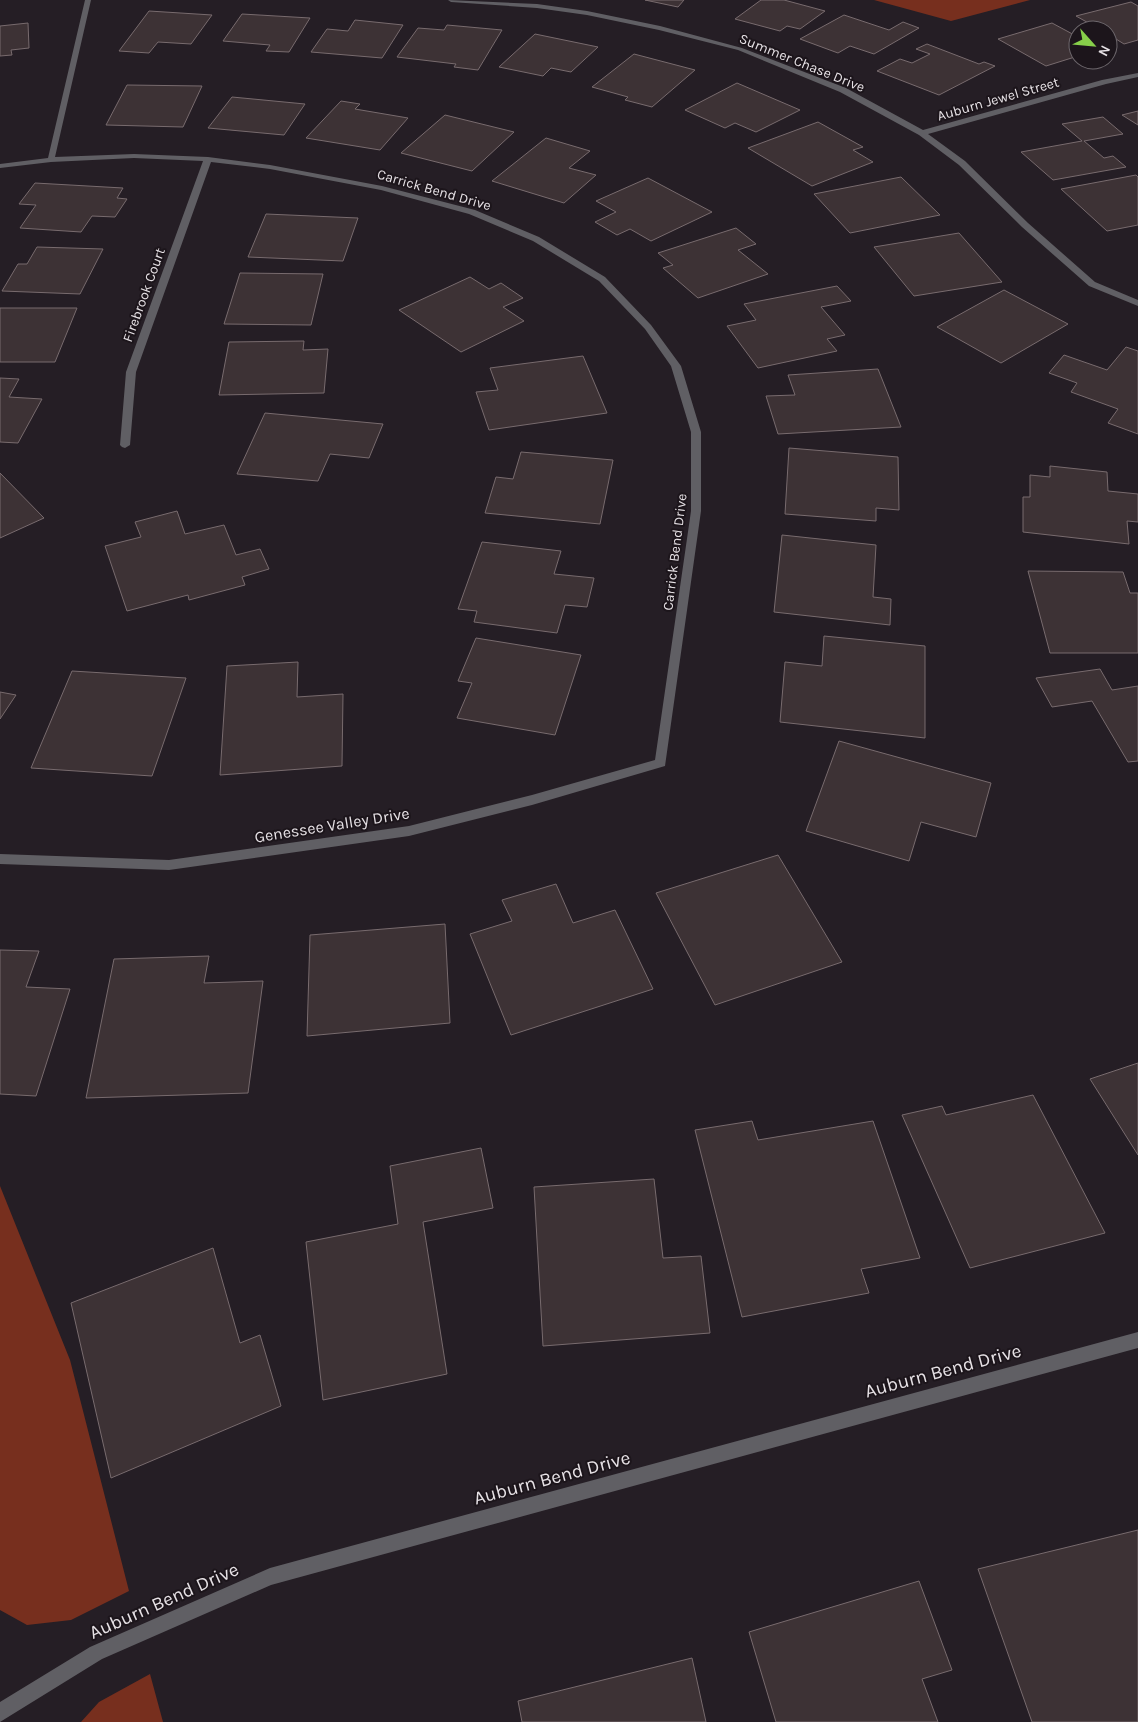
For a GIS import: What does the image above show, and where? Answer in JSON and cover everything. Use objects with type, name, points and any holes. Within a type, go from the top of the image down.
[{"type":"street","points":[[51,160],[88,0]]},
{"type":"street","name":"Summer Chase Drive","points":[[451,0],[537,6],[587,13],[660,28],[740,49],[843,90],[922,133],[962,163],[1025,225],[1092,284],[1138,303]]},
{"type":"street","name":"Auburn Jewel Street","points":[[922,133],[1104,82],[1138,75]]},
{"type":"street","name":"Carrick Bend Drive","points":[[0,166],[51,160],[134,156],[208,159],[270,166],[382,188],[472,212],[536,239],[602,279],[648,327],[676,366],[696,432],[696,511],[661,763]]},
{"type":"street","name":"Firebrook Court","points":[[125,445],[132,372],[208,159]]},
{"type":"street","name":"Genessee Valley Drive","points":[[0,859],[169,865],[409,831],[532,800],[661,763]]},
{"type":"street","name":"Auburn Bend Drive","points":[[0,1713],[96,1654],[270,1577],[1138,1340]]},
{"type":"shaded area","points":[[874,0],[1030,0],[951,21]]},
{"type":"shaded area","points":[[0,1186],[70,1360],[129,1591],[71,1620],[27,1625],[0,1610]]},
{"type":"shaded area","points":[[150,1674],[163,1722],[81,1722],[99,1702]]},
{"type":"building","points":[[645,0],[684,0],[678,7]]},
{"type":"building","points":[[761,0],[784,0],[825,11],[800,29],[787,26],[780,31],[735,19]]},
{"type":"building","points":[[1131,2],[1138,6],[1138,40],[1124,44],[1118,40],[1118,20],[1083,20],[1076,16]]},
{"type":"building","points":[[149,11],[212,15],[191,44],[158,42],[149,53],[119,51]]},
{"type":"building","points":[[242,14],[310,18],[289,52],[266,51],[270,45],[223,41]]},
{"type":"building","points":[[844,15],[889,30],[903,22],[919,28],[874,54],[850,46],[838,53],[800,39]]},
{"type":"building","points":[[355,20],[403,25],[382,58],[311,52],[327,29],[348,31]]},
{"type":"building","points":[[28,23],[29,48],[11,50],[12,55],[0,56],[0,26]]},
{"type":"building","points":[[1052,23],[1068,32],[1068,59],[1046,66],[998,39]]},
{"type":"building","points":[[447,25],[502,30],[478,70],[454,67],[456,64],[397,57],[418,28],[444,30]]},
{"type":"building","points":[[535,34],[598,47],[571,72],[551,68],[543,76],[499,67]]},
{"type":"building","points":[[927,44],[979,64],[984,62],[995,66],[939,95],[877,71],[900,59],[912,63],[930,54],[916,49]]},
{"type":"building","points":[[634,54],[695,70],[652,107],[625,100],[628,97],[592,87]]},
{"type":"building","points":[[737,83],[800,110],[756,132],[735,123],[725,128],[685,110]]},
{"type":"building","points":[[127,85],[202,86],[183,127],[106,125]]},
{"type":"building","points":[[232,97],[305,104],[284,135],[208,128]]},
{"type":"building","points":[[341,101],[360,104],[355,109],[408,118],[380,150],[306,138]]},
{"type":"building","points":[[1138,111],[1138,125],[1122,115]]},
{"type":"building","points":[[445,115],[514,132],[472,171],[401,153]]},
{"type":"building","points":[[1103,117],[1123,134],[1084,141],[1104,158],[1113,156],[1126,167],[1053,180],[1021,152],[1082,141],[1062,124]]},
{"type":"building","points":[[818,122],[863,147],[853,150],[873,162],[812,186],[748,148]]},
{"type":"building","points":[[546,138],[590,151],[569,168],[596,175],[564,203],[492,181]]},
{"type":"building","points":[[1136,175],[1138,177],[1138,225],[1107,231],[1061,189]]},
{"type":"building","points":[[901,177],[940,215],[850,233],[814,194]]},
{"type":"building","points":[[648,178],[712,212],[651,241],[630,229],[617,235],[595,222],[616,212],[596,201]]},
{"type":"building","points":[[35,183],[123,188],[117,198],[127,199],[115,217],[92,216],[81,232],[20,228],[36,205],[19,204]]},
{"type":"building","points":[[266,214],[358,218],[343,261],[248,257]]},
{"type":"building","points":[[736,228],[756,244],[738,250],[768,274],[698,298],[663,268],[673,265],[658,253]]},
{"type":"building","points":[[959,233],[1002,282],[914,296],[874,247]]},
{"type":"building","points":[[37,247],[103,249],[80,294],[2,291],[18,264],[27,264]]},
{"type":"building","points":[[240,273],[323,274],[311,325],[224,324]]},
{"type":"building","points":[[470,277],[489,289],[501,283],[523,298],[503,307],[524,321],[461,352],[399,310]]},
{"type":"building","points":[[837,286],[851,301],[821,307],[845,335],[827,339],[837,351],[758,368],[727,326],[756,320],[744,304]]},
{"type":"building","points":[[1004,290],[1068,324],[1001,363],[937,327]]},
{"type":"building","points":[[0,308],[77,308],[55,362],[0,362]]},
{"type":"building","points":[[304,341],[303,350],[328,349],[324,393],[219,395],[229,342]]},
{"type":"building","points":[[1126,347],[1138,351],[1138,434],[1108,423],[1118,409],[1071,392],[1077,383],[1049,373],[1064,355],[1107,370]]},
{"type":"building","points":[[583,356],[607,413],[489,430],[476,392],[498,390],[490,368]]},
{"type":"building","points":[[878,369],[901,427],[778,434],[766,396],[795,395],[788,375]]},
{"type":"building","points":[[0,378],[19,379],[9,397],[42,399],[18,443],[0,442]]},
{"type":"building","points":[[265,413],[383,424],[369,458],[330,454],[318,481],[237,474]]},
{"type":"building","points":[[789,448],[898,457],[899,510],[876,508],[876,521],[785,514]]},
{"type":"building","points":[[521,452],[613,460],[600,524],[485,513],[496,477],[513,479]]},
{"type":"building","points":[[1050,466],[1107,472],[1108,491],[1138,494],[1138,522],[1127,521],[1129,544],[1023,532],[1023,497],[1030,497],[1030,475],[1050,477]]},
{"type":"building","points":[[0,473],[44,518],[0,538]]},
{"type":"building","points":[[177,511],[185,534],[224,525],[236,555],[260,549],[269,569],[242,577],[245,585],[189,600],[188,595],[127,611],[105,546],[141,537],[135,522]]},
{"type":"building","points":[[782,535],[876,545],[873,597],[891,599],[890,625],[774,612]]},
{"type":"building","points":[[482,542],[561,551],[554,574],[594,578],[587,607],[565,605],[557,633],[474,622],[477,611],[458,609]]},
{"type":"building","points":[[1028,571],[1123,572],[1130,593],[1138,593],[1138,653],[1050,653]]},
{"type":"building","points":[[824,636],[925,646],[925,738],[780,722],[785,662],[822,666]]},
{"type":"building","points":[[476,638],[581,655],[555,735],[457,718],[472,683],[458,681]]},
{"type":"building","points":[[298,662],[297,697],[343,694],[342,766],[220,775],[227,666]]},
{"type":"building","points":[[1100,669],[1112,690],[1138,686],[1138,761],[1128,762],[1092,701],[1052,707],[1036,678]]},
{"type":"building","points":[[72,671],[186,678],[152,776],[31,768]]},
{"type":"building","points":[[0,692],[16,695],[0,719]]},
{"type":"building","points":[[839,741],[991,783],[976,837],[921,822],[909,861],[806,831]]},
{"type":"building","points":[[778,855],[842,962],[715,1005],[656,893]]},
{"type":"building","points":[[556,884],[573,923],[615,910],[653,989],[511,1035],[470,934],[512,921],[502,900]]},
{"type":"building","points":[[445,924],[450,1023],[307,1036],[310,935]]},
{"type":"building","points":[[0,950],[39,951],[26,987],[70,989],[36,1096],[0,1094]]},
{"type":"building","points":[[209,956],[204,983],[263,981],[248,1093],[86,1098],[114,959]]},
{"type":"building","points":[[1138,1063],[1138,1155],[1090,1079]]},
{"type":"building","points":[[1033,1095],[1105,1233],[970,1268],[902,1115],[942,1106],[946,1115]]},
{"type":"building","points":[[752,1121],[758,1140],[873,1121],[920,1258],[861,1269],[869,1293],[742,1317],[695,1130]]},
{"type":"building","points":[[481,1148],[493,1208],[423,1222],[447,1374],[323,1400],[306,1242],[398,1224],[390,1166]]},
{"type":"building","points":[[654,1179],[663,1258],[701,1256],[710,1333],[543,1346],[534,1187]]},
{"type":"building","points":[[213,1248],[240,1343],[260,1335],[281,1406],[111,1478],[71,1303]]},
{"type":"building","points":[[1138,1530],[1138,1722],[1032,1722],[978,1569]]},
{"type":"building","points":[[919,1581],[952,1670],[922,1679],[938,1722],[776,1722],[749,1632]]},
{"type":"building","points":[[692,1658],[706,1722],[522,1722],[518,1701]]}]
